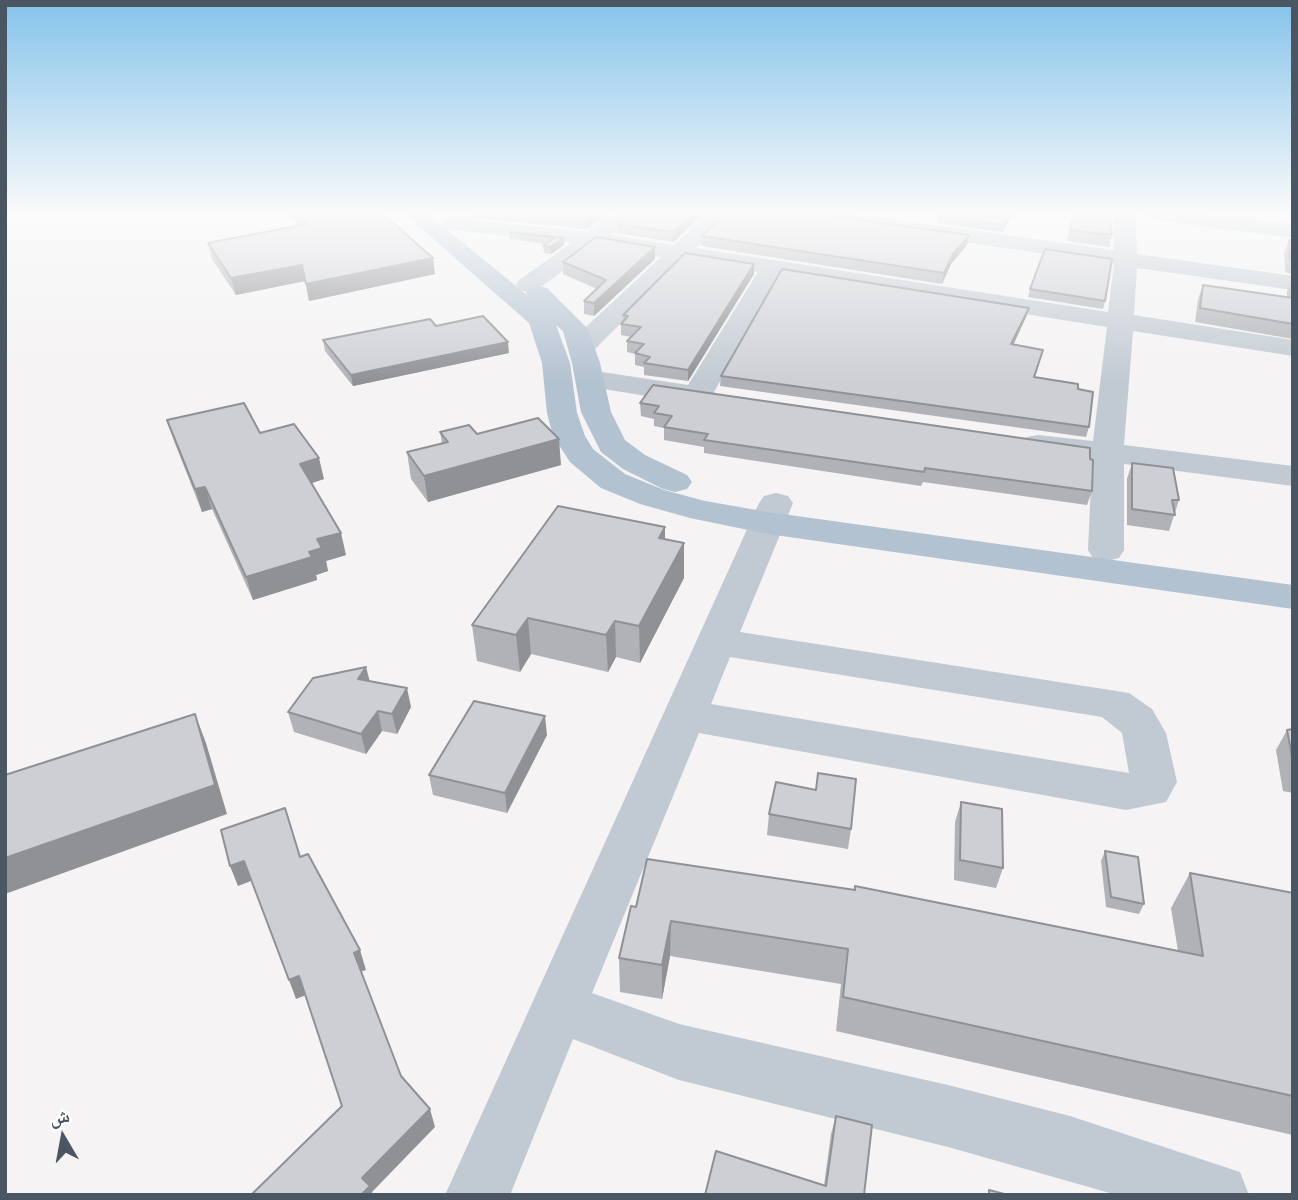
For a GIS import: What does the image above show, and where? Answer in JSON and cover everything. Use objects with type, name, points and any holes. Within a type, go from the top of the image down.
[{"type":"main road","points":[[482,270],[540,319],[556,363],[562,413],[569,436],[581,455],[613,481],[652,497],[702,511],[772,513],[1106,550],[1293,575]]},
{"type":"main road","points":[[510,270],[575,329],[582,346],[601,429],[612,445],[634,462],[686,486],[772,513],[1293,597]]},
{"type":"street","points":[[528,285],[549,270]]},
{"type":"street","points":[[582,346],[661,270]]},
{"type":"street","points":[[589,379],[710,397],[772,270]]},
{"type":"street","points":[[793,270],[1293,348]]},
{"type":"street","points":[[886,284],[897,270]]},
{"type":"street","points":[[1106,550],[1108,453],[1125,270]]},
{"type":"street","points":[[1201,270],[1293,283]]},
{"type":"street","points":[[1012,440],[1293,476]]},
{"type":"street","points":[[477,1195],[772,513]]},
{"type":"street","points":[[683,715],[1126,792],[1149,789],[1154,782],[1144,733],[1136,720],[1114,704],[715,641]]},
{"type":"street","points":[[559,1007],[679,1052],[1070,1148],[1217,1195]]},
{"type":"building","points":[[226,270],[275,270],[231,278]]},
{"type":"building","points":[[303,270],[374,270],[306,284]]},
{"type":"building","points":[[582,270],[630,270],[594,303],[584,301],[606,280]]},
{"type":"building","points":[[668,270],[750,270],[688,370],[644,363],[650,357],[635,353],[644,344],[627,341],[641,327],[621,324],[628,316],[623,315]]},
{"type":"building","points":[[781,270],[788,270],[1029,308],[1011,344],[1043,350],[1034,377],[1078,384],[1078,389],[1093,392],[1089,427],[721,376]]},
{"type":"building","points":[[924,270],[945,270],[944,273]]},
{"type":"building","points":[[1037,270],[1110,270],[1105,301],[1030,289]]},
{"type":"building","points":[[1203,285],[1293,298],[1293,324],[1200,308]]},
{"type":"building","points":[[483,316],[508,342],[351,375],[323,340],[430,319],[436,326]]},
{"type":"building","points":[[653,385],[1090,448],[1090,459],[1093,460],[1092,491],[925,468],[924,472],[704,440],[708,434],[664,427],[672,416],[654,413],[659,406],[640,403]]},
{"type":"building","points":[[244,403],[260,433],[294,424],[319,458],[300,464],[341,533],[317,539],[322,548],[309,552],[312,557],[246,577],[205,487],[195,489],[167,420]]},
{"type":"building","points":[[538,418],[559,439],[424,476],[407,452],[448,442],[440,432],[469,425],[477,434]]},
{"type":"building","points":[[1132,463],[1173,468],[1179,500],[1172,500],[1175,515],[1132,509]]},
{"type":"building","points":[[558,506],[665,527],[659,538],[684,543],[639,626],[615,621],[606,635],[528,618],[516,635],[472,625]]},
{"type":"building","points":[[366,667],[358,679],[407,688],[392,714],[378,711],[361,734],[288,712],[313,678]]},
{"type":"building","points":[[474,701],[545,716],[505,793],[429,775]]},
{"type":"building","points":[[195,714],[215,785],[5,858],[5,775]]},
{"type":"building","points":[[1293,729],[1293,761],[1287,730]]},
{"type":"building","points":[[818,773],[856,779],[851,829],[769,814],[776,782],[816,790]]},
{"type":"building","points":[[961,802],[1002,809],[1003,868],[960,860]]},
{"type":"building","points":[[285,808],[300,857],[308,854],[360,950],[354,953],[401,1076],[430,1109],[362,1178],[370,1186],[361,1195],[251,1195],[342,1106],[299,976],[289,980],[244,861],[230,866],[221,830]]},
{"type":"building","points":[[1105,851],[1138,857],[1144,904],[1111,897]]},
{"type":"building","points":[[647,859],[855,890],[855,886],[1203,956],[1190,873],[1293,893],[1293,1096],[843,997],[848,949],[671,921],[662,965],[619,958],[631,906],[636,907]]},
{"type":"building","points":[[836,1116],[872,1125],[864,1195],[705,1195],[716,1151],[826,1186]]},
{"type":"building","points":[[989,1190],[1008,1195],[989,1195]]}]
